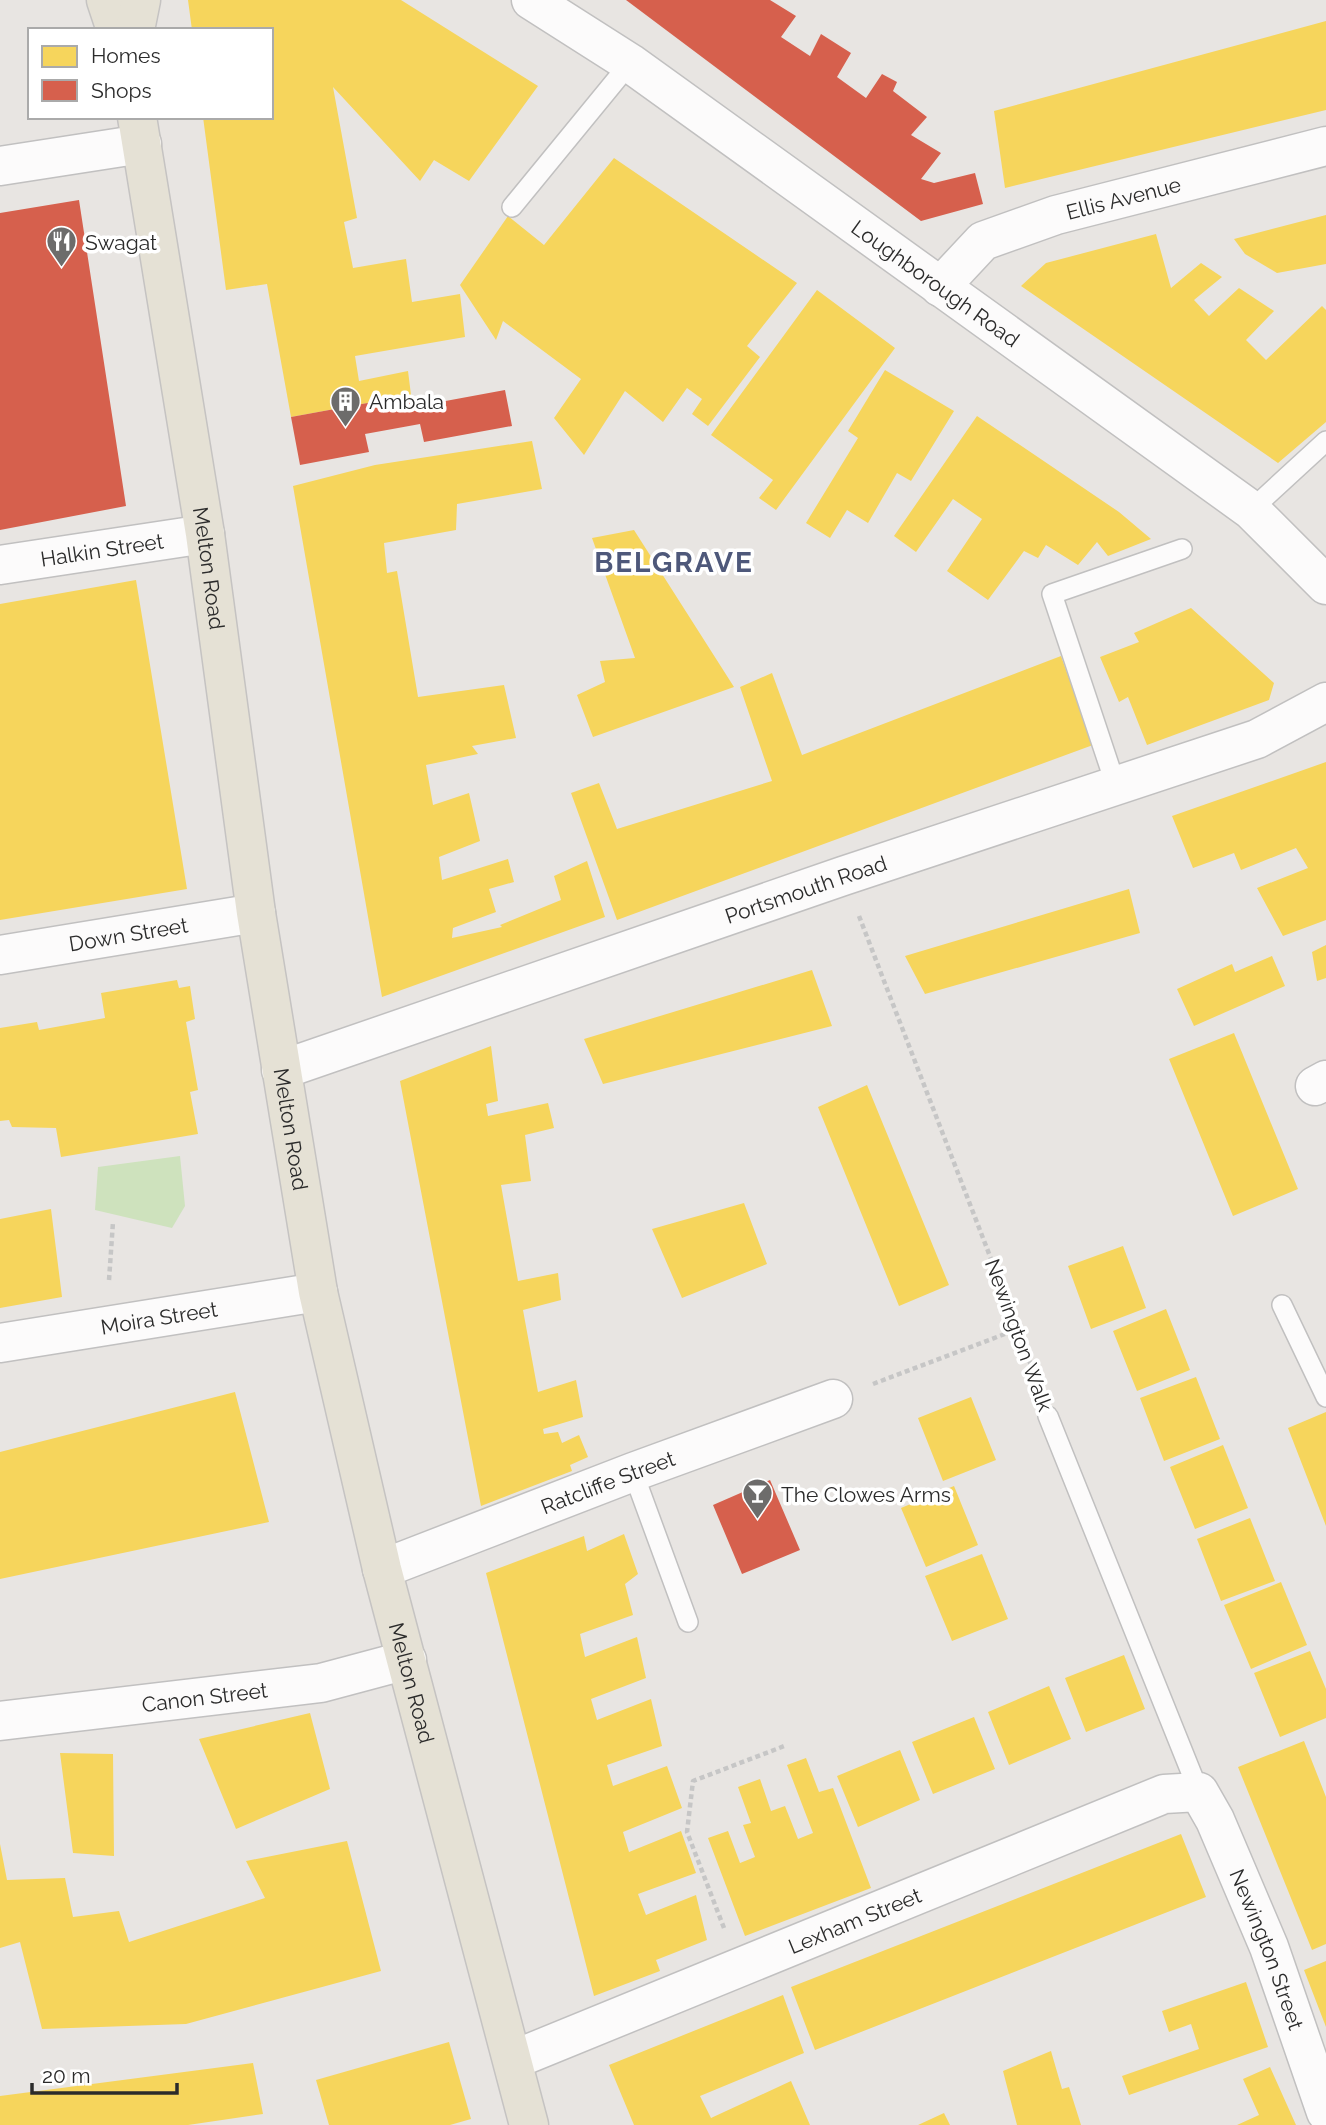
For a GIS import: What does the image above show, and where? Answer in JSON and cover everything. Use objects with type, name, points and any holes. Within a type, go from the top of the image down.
[{"type":"main road","points":[[106,0],[115,28]]},
{"type":"main road","points":[[135,28],[141,0]]},
{"type":"main road","name":"Melton Road","points":[[140,130],[205,534],[256,913],[318,1293],[382,1569],[529,2125]]},
{"type":"street","name":"Loughborough Road","points":[[530,0],[630,63],[1251,510],[1326,585]]},
{"type":"street","points":[[0,166],[140,130]]},
{"type":"street","name":"Ellis Avenue","points":[[940,287],[983,241],[1056,215],[1326,146]]},
{"type":"street","name":"Halkin Street","points":[[0,565],[205,534]]},
{"type":"street","name":"Portsmouth Road","points":[[281,1070],[843,876],[1257,739],[1326,702]]},
{"type":"street","name":"Down Street","points":[[0,954],[256,913]]},
{"type":"street","name":"Moira Street","points":[[0,1343],[318,1293]]},
{"type":"street","name":"Ratcliffe Street","points":[[382,1569],[633,1472],[833,1399]]},
{"type":"street","name":"Canon Street","points":[[0,1721],[321,1683],[407,1660]]},
{"type":"street","name":"Lexham Street","points":[[513,2060],[1164,1794],[1199,1792]]},
{"type":"street","name":"Newington Street","points":[[1199,1792],[1215,1820],[1269,1947],[1326,2112]]},
{"type":"lane","points":[[512,207],[630,63]]},
{"type":"lane","points":[[1251,510],[1326,442]]},
{"type":"lane","points":[[1116,786],[1052,594],[1182,549]]},
{"type":"lane","points":[[1282,1305],[1326,1397]]},
{"type":"lane","name":"Newington Walk","points":[[1048,1416],[1199,1792]]},
{"type":"lane","points":[[633,1472],[688,1622]]},
{"type":"path","name":"Newington Walk","points":[[843,876],[1018,1329],[1048,1416]]},
{"type":"path","points":[[111,1326],[107,1299],[113,1222]]},
{"type":"path","points":[[833,1399],[1018,1329]]},
{"type":"path","points":[[739,1967],[687,1832],[693,1781],[787,1745]]},
{"type":"green space","points":[[180,1156],[185,1206],[172,1228],[95,1210],[98,1167]]},
{"type":"building: Homes","points":[[188,0],[401,0],[538,86],[469,181],[434,160],[420,181],[333,87],[357,218],[344,222],[353,268],[406,259],[412,302],[460,294],[465,337],[355,356],[359,381],[408,371],[411,395],[291,417],[267,284],[226,290],[203,119],[273,119],[273,28],[192,28]]},
{"type":"building: Homes","points":[[1326,21],[1326,110],[1005,188],[994,111]]},
{"type":"building: Homes","points":[[614,158],[797,283],[747,346],[760,357],[708,426],[692,414],[702,399],[687,388],[663,422],[625,391],[584,455],[554,418],[581,379],[503,321],[496,340],[460,285],[508,216],[544,245]]},
{"type":"building: Homes","points":[[1326,215],[1326,264],[1277,273],[1245,254],[1234,239]]},
{"type":"building: Homes","points":[[1156,234],[1171,288],[1201,263],[1222,277],[1194,300],[1209,316],[1239,288],[1274,311],[1246,340],[1266,360],[1322,306],[1326,310],[1326,422],[1278,463],[1021,286],[1046,263]]},
{"type":"building: Homes","points":[[817,290],[895,348],[776,510],[759,498],[773,480],[711,435]]},
{"type":"building: Homes","points":[[885,370],[954,411],[911,481],[897,473],[868,523],[847,510],[830,538],[806,523],[858,438],[848,431]]},
{"type":"building: Homes","points":[[977,416],[1119,512],[1151,539],[1108,556],[1097,542],[1078,565],[1046,545],[1038,558],[1024,551],[988,600],[947,571],[982,519],[953,499],[916,552],[894,536]]},
{"type":"building: Homes","points":[[532,441],[542,489],[457,504],[456,530],[384,543],[387,573],[397,571],[418,697],[504,685],[516,738],[472,746],[478,754],[426,765],[433,805],[469,793],[480,841],[439,857],[442,880],[508,859],[514,882],[489,889],[496,912],[453,928],[452,938],[502,927],[500,925],[561,900],[554,876],[587,861],[605,917],[382,997],[293,486],[375,465]]},
{"type":"building: Homes","points":[[634,530],[734,687],[593,737],[577,695],[605,682],[600,661],[635,658],[592,538]]},
{"type":"building: Homes","points":[[136,580],[187,889],[0,920],[0,604]]},
{"type":"building: Homes","points":[[1191,608],[1274,683],[1269,700],[1147,745],[1128,697],[1119,702],[1100,657],[1139,642],[1134,633]]},
{"type":"building: Homes","points":[[1061,656],[1093,745],[617,920],[571,793],[599,783],[617,829],[772,781],[740,687],[772,673],[802,755]]},
{"type":"building: Homes","points":[[1326,762],[1326,920],[1283,936],[1257,888],[1308,868],[1296,848],[1241,870],[1234,853],[1193,868],[1172,816]]},
{"type":"building: Homes","points":[[1129,889],[1140,933],[925,994],[905,956]]},
{"type":"building: Homes","points":[[1326,945],[1326,978],[1317,981],[1312,952]]},
{"type":"building: Homes","points":[[1272,956],[1285,986],[1194,1026],[1177,989],[1232,964],[1235,972]]},
{"type":"building: Homes","points":[[812,970],[832,1026],[603,1084],[584,1039]]},
{"type":"building: Homes","points":[[177,980],[179,988],[190,986],[195,1019],[186,1022],[198,1090],[190,1092],[198,1134],[61,1157],[56,1128],[12,1127],[9,1120],[0,1121],[0,1028],[37,1022],[39,1030],[105,1018],[101,993]]},
{"type":"building: Homes","points":[[1234,1033],[1298,1189],[1233,1216],[1169,1059]]},
{"type":"building: Homes","points":[[491,1046],[498,1101],[486,1104],[488,1116],[548,1103],[554,1128],[525,1135],[531,1181],[501,1185],[518,1281],[558,1273],[561,1300],[523,1310],[538,1392],[576,1380],[583,1417],[543,1429],[544,1434],[558,1432],[562,1443],[579,1435],[588,1457],[570,1465],[572,1471],[481,1506],[400,1081]]},
{"type":"building: Homes","points":[[867,1085],[949,1285],[899,1306],[818,1107]]},
{"type":"building: Homes","points":[[744,1203],[767,1264],[682,1298],[652,1229]]},
{"type":"building: Homes","points":[[51,1209],[62,1297],[0,1308],[0,1219]]},
{"type":"building: Homes","points":[[1123,1246],[1146,1308],[1091,1329],[1068,1266]]},
{"type":"building: Homes","points":[[1166,1309],[1190,1370],[1137,1391],[1113,1331]]},
{"type":"building: Homes","points":[[1196,1377],[1220,1439],[1164,1461],[1140,1398]]},
{"type":"building: Homes","points":[[235,1392],[269,1522],[0,1579],[0,1452]]},
{"type":"building: Homes","points":[[971,1397],[996,1460],[943,1481],[918,1418]]},
{"type":"building: Homes","points":[[1326,1412],[1326,1526],[1288,1428]]},
{"type":"building: Homes","points":[[1223,1445],[1248,1508],[1195,1529],[1170,1467]]},
{"type":"building: Homes","points":[[954,1486],[978,1545],[926,1567],[901,1508]]},
{"type":"building: Homes","points":[[1250,1518],[1275,1581],[1221,1601],[1197,1539]]},
{"type":"building: Homes","points":[[624,1534],[638,1574],[625,1584],[633,1615],[580,1634],[585,1657],[637,1637],[646,1678],[591,1699],[597,1720],[651,1699],[662,1746],[607,1765],[613,1786],[667,1766],[682,1808],[623,1832],[629,1852],[681,1831],[696,1873],[638,1894],[646,1915],[696,1895],[707,1940],[656,1960],[660,1971],[594,1996],[486,1573],[584,1536],[587,1551]]},
{"type":"building: Homes","points":[[982,1554],[1008,1619],[952,1641],[925,1576]]},
{"type":"building: Homes","points":[[1281,1582],[1307,1645],[1251,1669],[1224,1605]]},
{"type":"building: Homes","points":[[1310,1651],[1326,1689],[1326,1718],[1280,1737],[1254,1673]]},
{"type":"building: Homes","points":[[1124,1655],[1145,1709],[1086,1732],[1065,1678]]},
{"type":"building: Homes","points":[[1049,1686],[1071,1739],[1009,1765],[988,1712]]},
{"type":"building: Homes","points":[[310,1713],[330,1789],[236,1829],[199,1739]]},
{"type":"building: Homes","points":[[974,1717],[995,1769],[933,1794],[912,1742]]},
{"type":"building: Homes","points":[[1304,1741],[1326,1797],[1326,1944],[1312,1950],[1238,1767]]},
{"type":"building: Homes","points":[[900,1750],[920,1800],[858,1827],[837,1776]]},
{"type":"building: Homes","points":[[60,1753],[113,1754],[114,1856],[73,1853]]},
{"type":"building: Homes","points":[[806,1758],[819,1792],[833,1788],[871,1888],[745,1936],[708,1838],[728,1831],[740,1863],[755,1857],[743,1825],[751,1823],[738,1787],[760,1779],[771,1811],[785,1806],[798,1839],[813,1833],[787,1765]]},
{"type":"building: Homes","points":[[1181,1834],[1206,1897],[815,2050],[791,1987]]},
{"type":"building: Homes","points":[[347,1841],[381,1971],[186,2024],[42,2029],[20,1942],[0,1948],[0,1844],[7,1880],[65,1878],[73,1917],[119,1911],[129,1942],[265,1898],[246,1861]]},
{"type":"building: Homes","points":[[1326,1961],[1326,2027],[1304,1970]]},
{"type":"building: Homes","points":[[1246,1982],[1268,2047],[1129,2095],[1122,2076],[1199,2049],[1191,2024],[1169,2032],[1162,2011]]},
{"type":"building: Homes","points":[[783,1995],[804,2053],[700,2096],[711,2118],[791,2081],[810,2125],[634,2125],[609,2065]]},
{"type":"building: Homes","points":[[449,2042],[471,2119],[450,2125],[329,2125],[316,2080]]},
{"type":"building: Homes","points":[[1051,2051],[1062,2089],[1069,2087],[1081,2125],[1017,2125],[1003,2071]]},
{"type":"building: Homes","points":[[253,2063],[263,2114],[188,2125],[0,2125],[0,2096]]},
{"type":"building: Homes","points":[[1270,2067],[1296,2125],[1237,2125],[1259,2115],[1243,2079]]},
{"type":"building: Homes","points":[[944,2113],[950,2125],[918,2125]]},
{"type":"building: Shops","points":[[626,0],[770,0],[796,16],[781,37],[810,56],[821,34],[851,53],[837,77],[866,98],[882,74],[897,82],[893,91],[927,117],[911,135],[941,153],[921,179],[934,183],[975,173],[983,204],[921,221]]},
{"type":"building: Shops","points":[[79,200],[126,506],[0,530],[0,213]]},
{"type":"building: Shops","name":"Ambala","points":[[505,390],[512,426],[424,442],[420,424],[365,434],[369,452],[300,465],[291,417],[411,395],[413,407]]},
{"type":"building: Shops","points":[[770,1480],[800,1550],[742,1574],[713,1505]]},
{"type":"place","name":"Swagat","points":[[62,269]]},
{"type":"place","name":"Ambala","points":[[346,428]]},
{"type":"place","name":"The Clowes Arms","points":[[758,1521]]},
{"type":"district","name":"BELGRAVE","points":[[674,562]]}]
